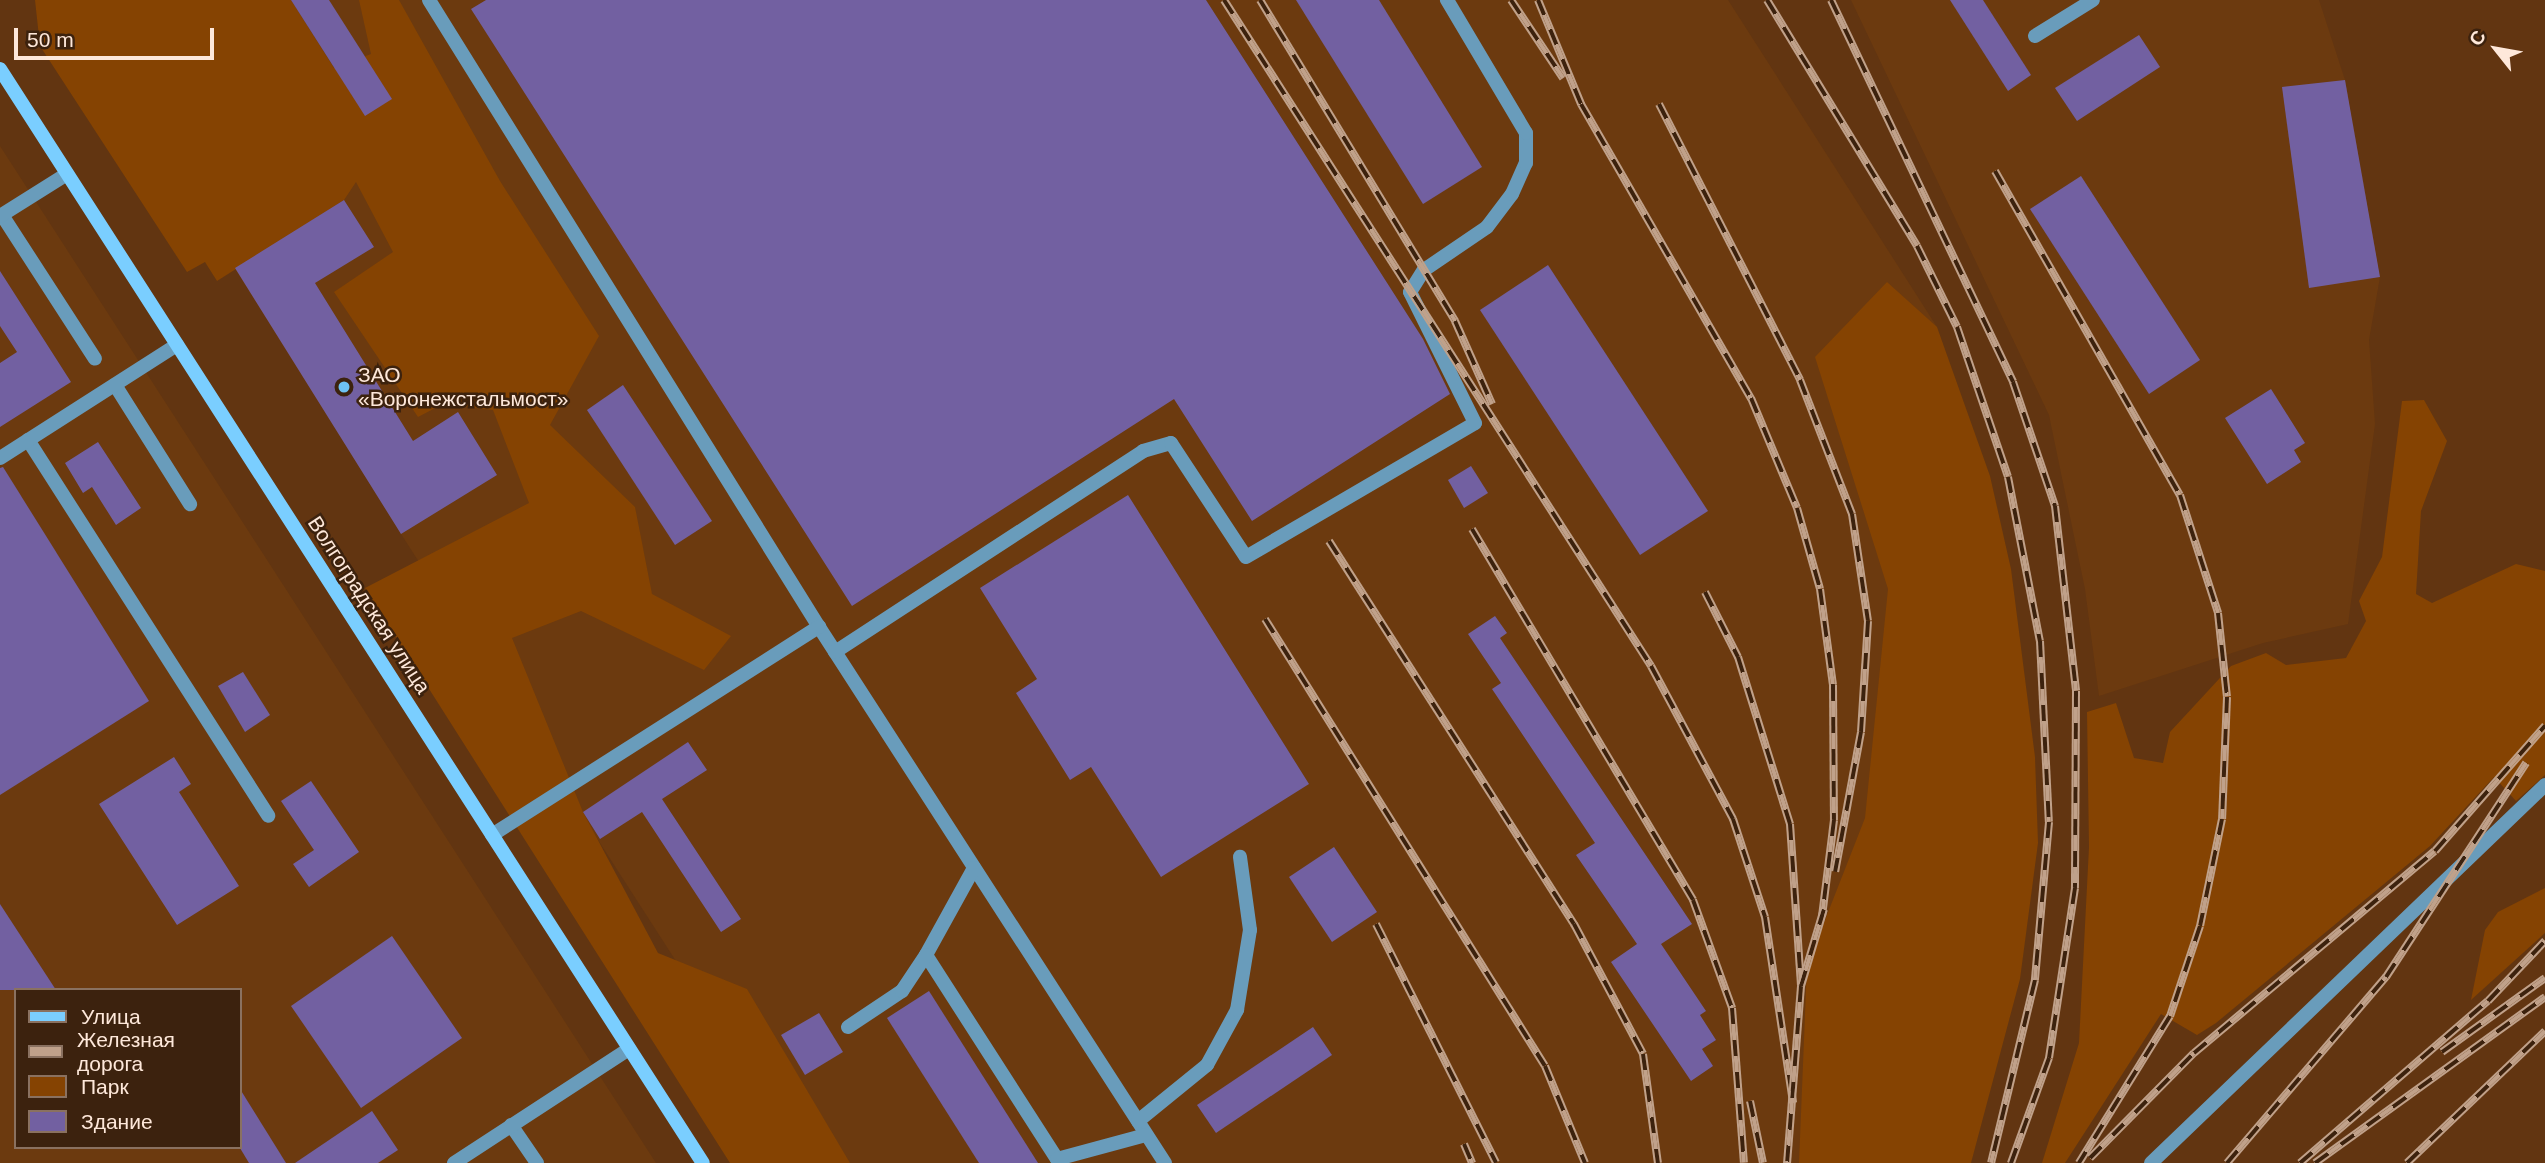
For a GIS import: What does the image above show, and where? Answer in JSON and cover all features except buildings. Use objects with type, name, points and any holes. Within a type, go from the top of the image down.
[{"type":"main road","name":"Волгоградская улица","points":[[0,69],[703,1163]]},
{"type":"lane","points":[[429,0],[819,627],[1165,1163]]},
{"type":"lane","points":[[835,652],[1143,451],[1171,443],[1246,557],[1475,423],[1410,292],[1424,270],[1487,227],[1512,194],[1526,163],[1526,133],[1447,0]]},
{"type":"lane","points":[[2035,36],[2093,0]]},
{"type":"lane","points":[[67,174],[1,215],[95,359]]},
{"type":"lane","points":[[0,458],[177,345]]},
{"type":"lane","points":[[115,385],[190,504]]},
{"type":"lane","points":[[28,440],[268,816]]},
{"type":"lane","points":[[492,835],[819,627]]},
{"type":"lane","points":[[2151,1163],[2545,785]]},
{"type":"lane","points":[[1138,1121],[1207,1065],[1237,1010],[1250,930],[1240,857]]},
{"type":"lane","points":[[848,1027],[902,991],[926,955],[974,868]]},
{"type":"lane","points":[[926,955],[1057,1159],[1146,1135]]},
{"type":"lane","points":[[454,1163],[629,1049]]},
{"type":"lane","points":[[510,1125],[537,1163]]},
{"type":"shaded area","points":[[67,0],[1728,0],[1937,327],[1916,1163],[806,1163],[401,534]]},
{"type":"shaded area","points":[[1851,0],[2319,0],[2345,80],[2380,277],[2369,340],[2375,424],[2348,624],[2263,643],[2099,696],[2085,589],[2049,415]]},
{"type":"shaded area","points":[[0,146],[656,1163],[0,1163]]},
{"type":"green space","points":[[35,0],[291,0],[334,68],[371,54],[359,0],[399,0],[500,181],[599,336],[550,425],[635,507],[652,594],[731,636],[704,670],[581,611],[512,638],[583,812],[658,953],[747,989],[850,1163],[730,1163],[365,588],[529,503],[493,410],[443,404],[418,417],[334,292],[393,252],[356,182],[344,200],[217,281],[205,262],[187,272],[40,46]]},
{"type":"green space","points":[[1887,282],[1937,327],[1990,476],[2011,569],[2035,757],[2038,843],[2020,979],[1971,1163],[1799,1163],[1807,966],[1865,818],[1888,589],[1815,357]]},
{"type":"green space","points":[[2424,400],[2447,441],[2421,511],[2416,594],[2432,603],[2516,564],[2545,571],[2545,775],[2516,801],[2494,777],[2430,846],[2216,1023],[2197,1035],[2161,1014],[2065,1163],[2042,1163],[2079,1043],[2089,847],[2087,712],[2116,703],[2134,758],[2163,763],[2170,732],[2231,666],[2266,653],[2286,665],[2346,658],[2366,621],[2359,601],[2382,557],[2402,401]]},
{"type":"green space","points":[[2545,888],[2545,933],[2471,1000],[2485,930],[2498,912]]},
{"type":"railway","points":[[1224,0],[1651,666],[1733,819],[1765,917],[1793,1103]]},
{"type":"railway","points":[[1260,0],[1455,321],[1492,404]]},
{"type":"railway","points":[[1511,0],[1563,78]]},
{"type":"railway","points":[[1538,0],[1581,104],[1751,398],[1797,508],[1820,589],[1833,685],[1834,820],[1822,916]]},
{"type":"railway","points":[[1767,0],[1917,246],[1957,327],[2008,477],[2040,641],[2049,822],[2035,980],[1991,1163]]},
{"type":"railway","points":[[1831,0],[2013,382],[2055,506],[2076,691],[2075,888],[2049,1058],[2011,1163]]},
{"type":"railway","points":[[1659,104],[1800,380],[1852,514],[1868,621],[1861,732],[1835,872]]},
{"type":"railway","points":[[1995,171],[2180,495],[2218,613],[2227,697],[2222,819],[2200,926],[2170,1016],[2079,1163]]},
{"type":"railway","points":[[1472,529],[1693,900],[1732,1008],[1744,1163]]},
{"type":"railway","points":[[1329,541],[1574,924],[1643,1054],[1658,1163]]},
{"type":"railway","points":[[1705,592],[1738,657],[1790,824],[1801,986],[1787,1163]]},
{"type":"railway","points":[[1265,619],[1545,1066],[1585,1163]]},
{"type":"railway","points":[[2090,1158],[2194,1053],[2435,851],[2545,726]]},
{"type":"railway","points":[[2227,1163],[2386,977],[2526,763]]},
{"type":"railway","points":[[1801,986],[1824,909]]},
{"type":"railway","points":[[1376,924],[1496,1163]]},
{"type":"railway","points":[[2300,1163],[2488,1001],[2545,941]]},
{"type":"railway","points":[[2442,1052],[2545,978]]},
{"type":"railway","points":[[2315,1163],[2545,997]]},
{"type":"railway","points":[[2407,1163],[2545,1031]]},
{"type":"railway","points":[[1750,1101],[1763,1163]]},
{"type":"railway","points":[[1464,1144],[1472,1163]]},
{"type":"place","name":"ЗАО «Воронежстальмост»","points":[[344,387]]}]
